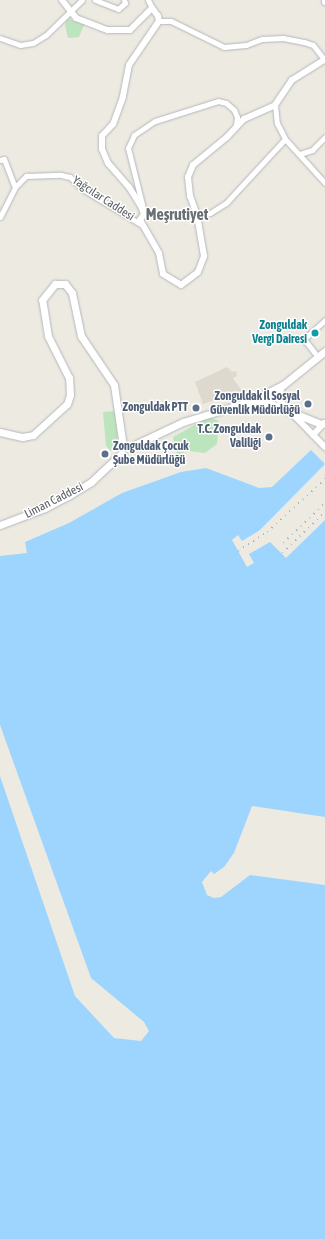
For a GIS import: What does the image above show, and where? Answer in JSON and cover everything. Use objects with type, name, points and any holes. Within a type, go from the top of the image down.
[{"type":"main road","points":[[0,432],[22,437],[33,435],[67,404],[70,395],[69,378],[48,336],[42,300],[55,284],[65,284],[72,293],[81,336],[114,385],[124,449]]},
{"type":"main road","points":[[249,402],[283,385],[323,354]]},
{"type":"main road","points":[[249,402],[269,403],[291,413],[324,423]]},
{"type":"main road","name":"Liman Caddesi","points":[[0,525],[68,496],[91,482],[124,449],[183,422],[249,402]]},
{"type":"street","points":[[62,0],[76,18],[108,30],[130,30],[152,8]]},
{"type":"street","points":[[0,38],[20,45],[33,43],[46,35],[82,0]]},
{"type":"street","points":[[95,0],[118,9],[125,3],[124,0]]},
{"type":"street","points":[[145,226],[160,253],[164,274],[181,285],[198,272],[204,256],[197,216],[190,196],[188,177],[193,165],[227,137],[236,125],[275,105],[292,80],[324,60],[313,45],[283,38],[262,39],[246,45],[224,47],[171,21],[159,21],[148,0]]},
{"type":"street","name":"Yağcılar Caddesi","points":[[145,226],[140,220],[144,214],[130,187],[108,163],[102,149],[102,136],[113,124],[123,97],[129,65],[159,21]]},
{"type":"street","points":[[144,214],[128,148],[134,135],[155,121],[218,101],[226,103],[234,110],[237,117],[236,125]]},
{"type":"street","points":[[275,105],[277,123],[285,139],[325,183]]},
{"type":"street","points":[[300,154],[312,150],[325,137]]},
{"type":"street","points":[[197,216],[210,213],[226,203],[285,139]]},
{"type":"street","points":[[0,160],[4,159],[15,187]]},
{"type":"street","name":"Yağcılar Caddesi","points":[[0,217],[15,187],[26,176],[70,177],[81,188],[145,226]]},
{"type":"street","points":[[323,354],[304,340],[325,320]]},
{"type":"street","points":[[283,385],[277,398],[325,447]]},
{"type":"street","points":[[315,437],[324,423]]},
{"type":"shaded area","points":[[227,367],[232,372],[236,371],[237,376],[233,378],[242,391],[203,404],[195,382]]},
{"type":"green space","points":[[67,18],[84,25],[79,37],[68,38],[65,25]]},
{"type":"green space","points":[[115,411],[118,444],[111,451],[106,446],[103,412]]},
{"type":"green space","points":[[209,417],[219,421],[217,444],[205,453],[189,451],[177,455],[173,437]]},
{"type":"water","points":[[311,450],[325,464],[260,530],[242,541],[238,535],[232,540],[247,567],[254,563],[249,554],[270,542],[286,558],[325,520],[325,817],[252,806],[234,853],[224,867],[214,874],[211,871],[202,882],[207,895],[214,898],[221,897],[250,875],[325,885],[325,1239],[0,1239],[0,776],[75,996],[114,1038],[141,1041],[149,1031],[144,1022],[91,978],[0,725],[0,556],[27,553],[25,542],[69,523],[122,493],[181,472],[206,468],[259,488],[272,487]]},
{"type":"railway","points":[[238,551],[267,532],[325,479]]},
{"type":"railway","points":[[283,543],[325,503]]},
{"type":"railway","points":[[282,553],[325,512]]},
{"type":"place","name":"Zonguldak Vergi Dairesi","points":[[315,333]]},
{"type":"place","name":"Zonguldak İl Sosyal Güvenlik Müdürlüğü","points":[[308,404]]},
{"type":"place","name":"Zonguldak PTT","points":[[196,408]]},
{"type":"place","name":"T.C. Zonguldak Valiliği","points":[[269,437]]},
{"type":"place","name":"Zonguldak Çocuk Şube Müdürlüğü","points":[[105,454]]},
{"type":"district","name":"Meşrutiyet","points":[[177,214]]}]
